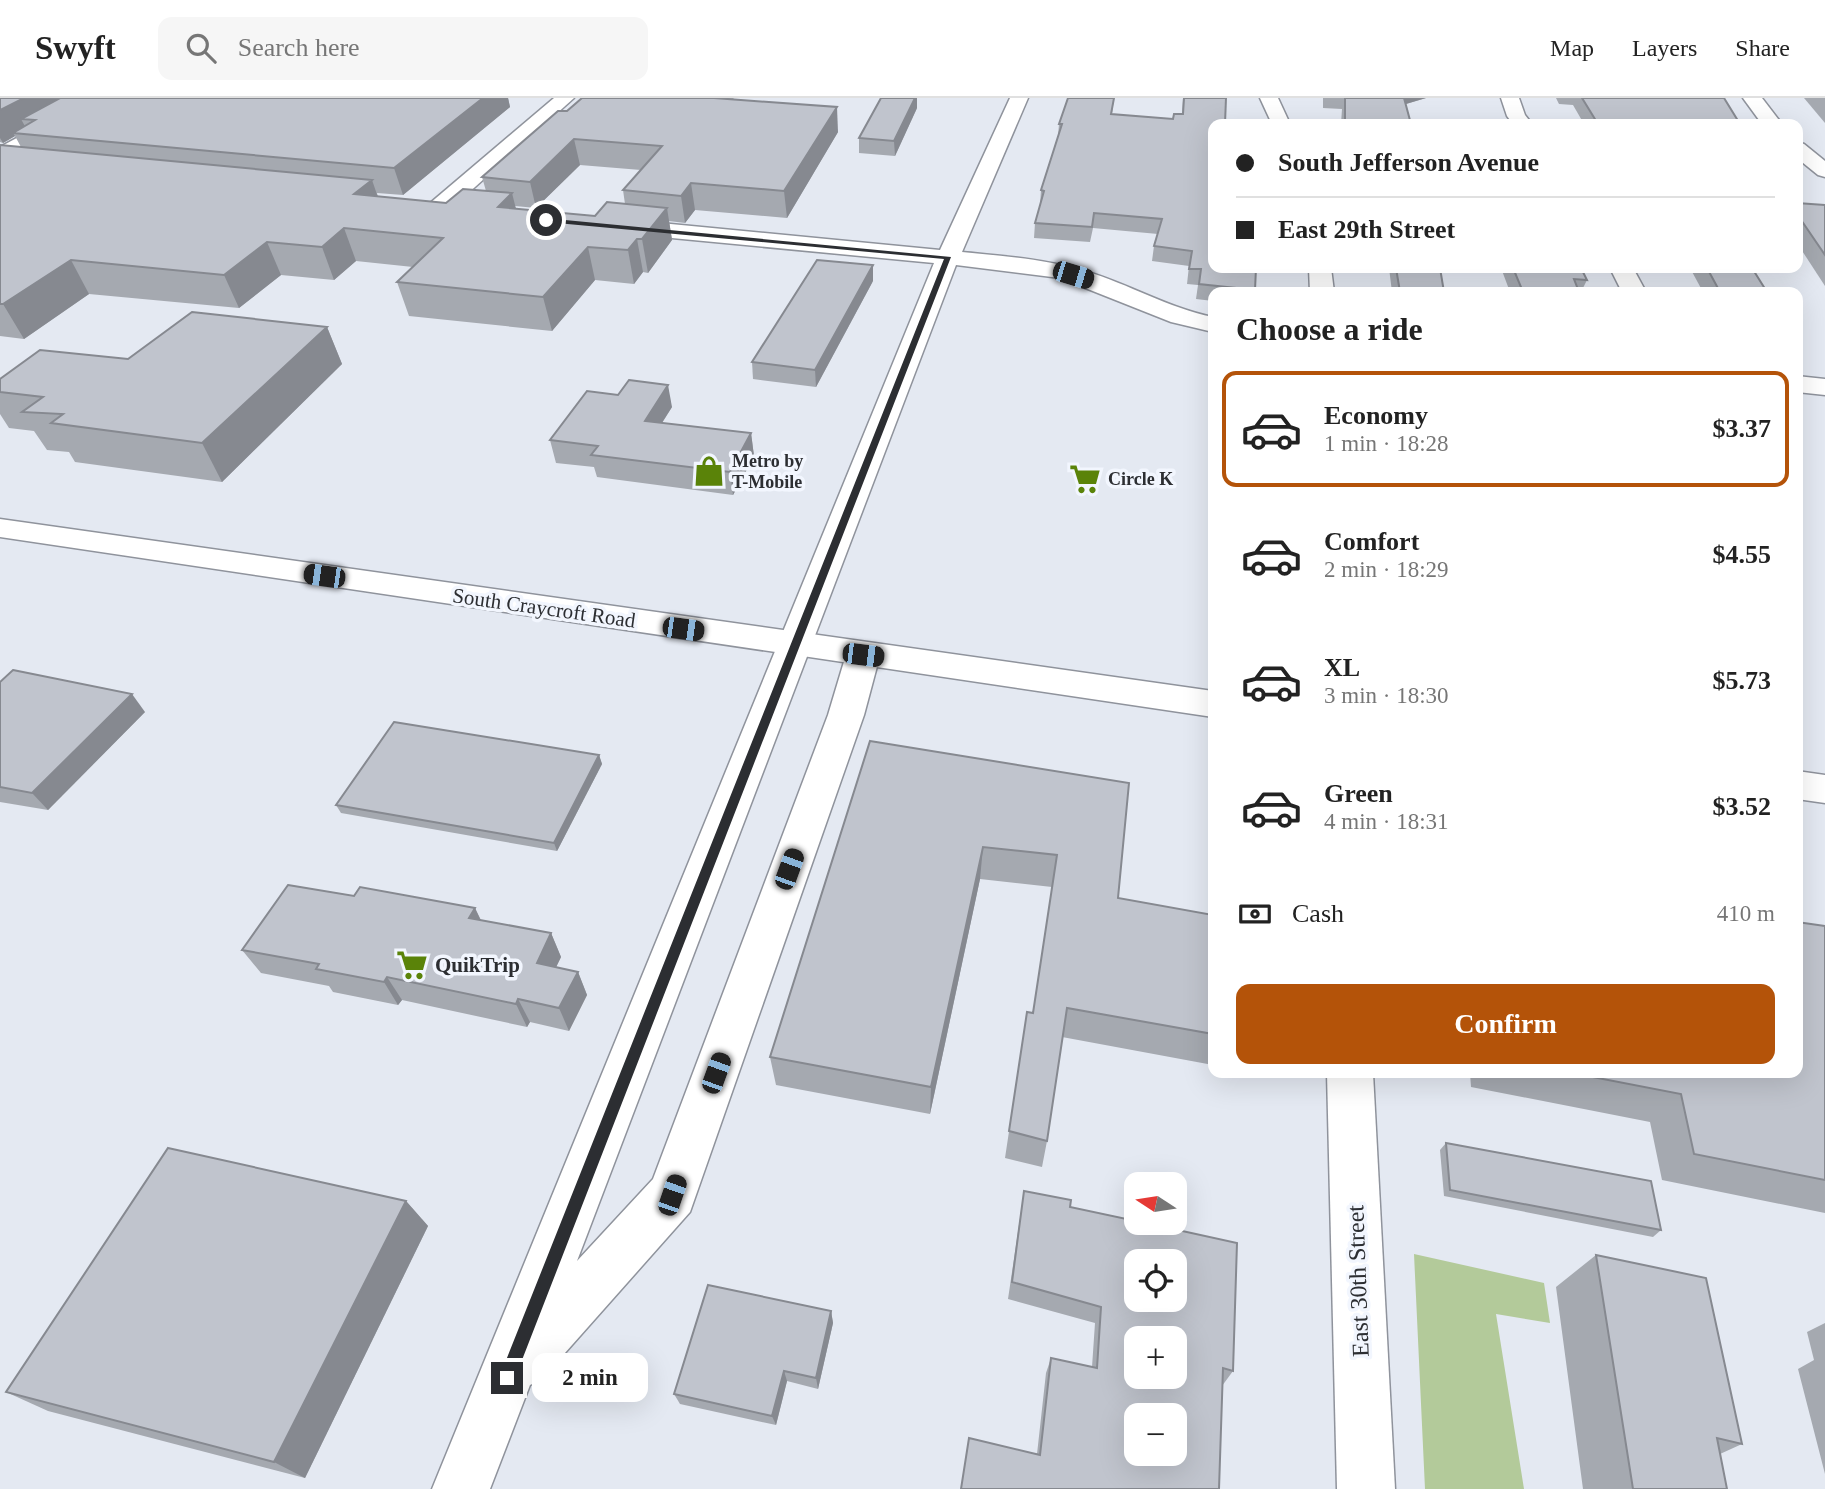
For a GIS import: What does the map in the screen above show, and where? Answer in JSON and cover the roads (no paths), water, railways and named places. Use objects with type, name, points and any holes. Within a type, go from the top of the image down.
[{"type":"street","points":[[0,155],[105,98]]},
{"type":"street","points":[[464,212],[427,209],[565,98]]},
{"type":"street","points":[[461,1489],[948,257],[1019,98]]},
{"type":"street","points":[[1269,98],[1280,119]]},
{"type":"street","points":[[1510,98],[1519,119]]},
{"type":"street","points":[[1752,98],[1768,119]]},
{"type":"street","points":[[1803,153],[1825,171]]},
{"type":"street","points":[[0,166],[26,169]]},
{"type":"street","points":[[599,225],[948,257],[1059,271],[1088,280],[1182,319],[1208,324]]},
{"type":"street","points":[[1803,385],[1825,387]]},
{"type":"street","name":"South Craycroft Road","points":[[0,528],[1208,703]]},
{"type":"street","points":[[507,1378],[672,1195],[846,715],[863,655]]},
{"type":"street","points":[[1803,786],[1825,789]]},
{"type":"street","name":"East 30th Street","points":[[1350,1078],[1366,1489]]},
{"type":"place","name":"Metro by T-Mobile","points":[[709,471]]},
{"type":"place","name":"Circle K","points":[[1085,479]]},
{"type":"place","name":"QuikTrip","points":[[412,965]]}]
